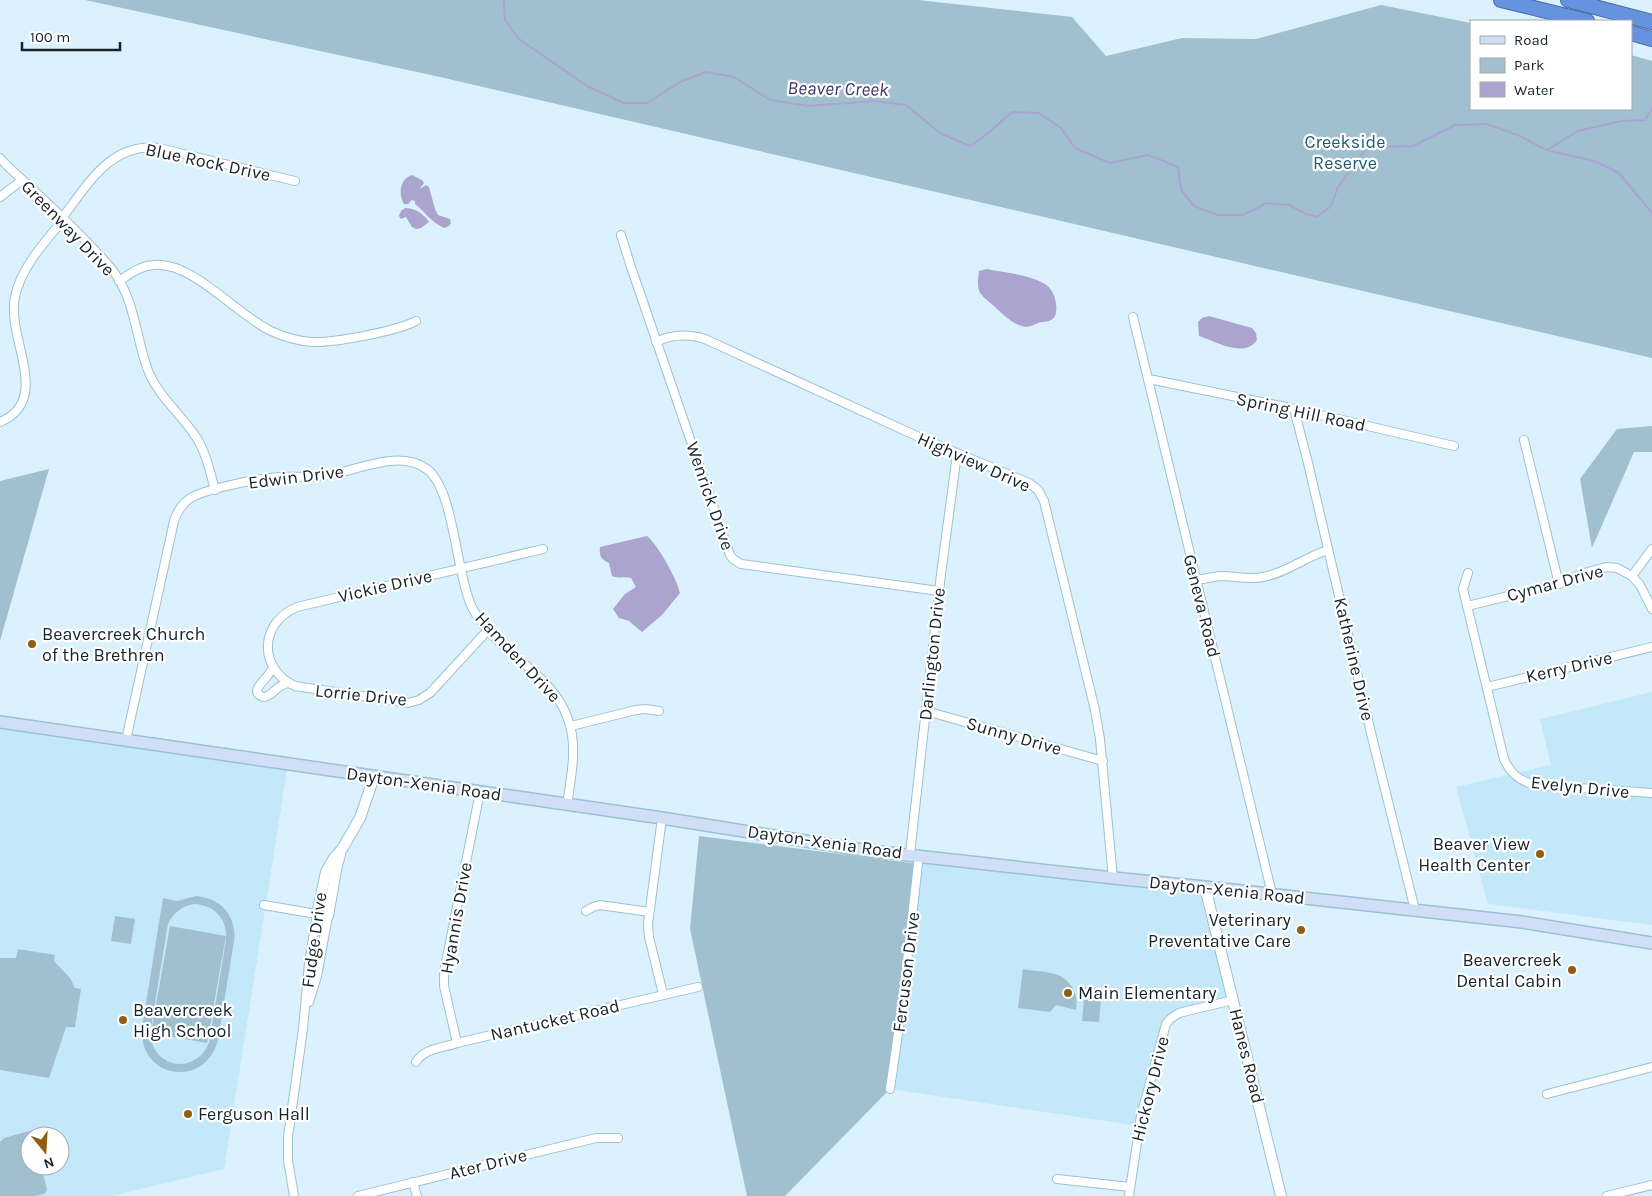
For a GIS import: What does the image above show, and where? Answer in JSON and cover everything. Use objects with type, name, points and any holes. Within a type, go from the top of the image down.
[{"type":"highway","points":[[1501,0],[1583,20]]},
{"type":"highway","points":[[1568,0],[1652,22]]},
{"type":"highway","points":[[1616,12],[1652,17]]},
{"type":"highway","points":[[1632,33],[1652,39]]},
{"type":"main road","name":"Dayton-Xenia Road","points":[[0,722],[662,818],[852,848],[1522,922],[1652,943]]},
{"type":"street","name":"Blue Rock Drive","points":[[0,422],[12,416],[19,409],[26,392],[26,376],[13,318],[16,291],[35,255],[104,166],[123,152],[138,147],[159,148],[295,181]]},
{"type":"street","name":"Greenway Drive","points":[[0,158],[111,268],[133,311],[146,364],[154,383],[161,395],[196,436],[202,447],[215,490]]},
{"type":"street","points":[[0,197],[22,180]]},
{"type":"street","name":"Wenrick Drive","points":[[621,235],[630,267],[733,559],[741,564],[939,590]]},
{"type":"street","points":[[119,281],[146,266],[159,264],[173,267],[197,279],[262,326],[282,336],[304,341],[322,342],[365,335],[407,326],[416,321]]},
{"type":"street","name":"Geneva Road","points":[[1133,317],[1272,894]]},
{"type":"street","name":"Highview Drive","points":[[656,342],[678,336],[693,336],[705,339],[957,454],[1029,484],[1038,490],[1044,501],[1095,710],[1102,761],[1113,878]]},
{"type":"street","name":"Spring Hill Road","points":[[1149,380],[1294,409],[1454,446]]},
{"type":"street","name":"Katherine Drive","points":[[1294,409],[1415,910]]},
{"type":"street","points":[[1524,440],[1559,584]]},
{"type":"street","name":"Darlington Drive","points":[[915,855],[926,711],[939,590],[957,454]]},
{"type":"street","name":"Edwin Drive","points":[[126,740],[176,516],[181,506],[190,499],[200,494],[268,478],[330,475],[393,460],[413,462],[426,469],[439,483],[461,568]]},
{"type":"street","name":"Vickie Drive","points":[[272,666],[268,651],[270,635],[278,620],[291,610],[543,549]]},
{"type":"street","points":[[1652,549],[1632,576],[1640,585],[1652,609]]},
{"type":"street","points":[[1196,580],[1221,576],[1246,579],[1264,577],[1328,550]]},
{"type":"street","name":"Hamden Drive","points":[[461,568],[471,605],[480,620],[488,630],[551,688],[563,706],[571,726],[573,746],[566,805]]},
{"type":"street","name":"Cymar Drive","points":[[1467,606],[1559,584],[1584,573],[1606,568],[1617,568],[1632,576]]},
{"type":"street","name":"Evelyn Drive","points":[[1468,573],[1463,589],[1504,759],[1511,772],[1522,781],[1535,784],[1652,793]]},
{"type":"street","name":"Lorrie Drive","points":[[289,683],[303,688],[401,702],[418,700],[430,693],[488,630]]},
{"type":"street","name":"Kerry Drive","points":[[1486,687],[1652,646]]},
{"type":"street","points":[[272,666],[289,683]]},
{"type":"street","points":[[272,666],[271,674],[258,687],[259,695],[263,697],[268,696],[279,685],[289,683]]},
{"type":"street","points":[[571,726],[636,710],[660,711]]},
{"type":"street","name":"Sunny Drive","points":[[926,711],[1102,761]]},
{"type":"street","name":"Fudge Drive","points":[[294,1196],[288,1160],[288,1138],[302,1036],[309,963],[322,915],[326,872],[360,818],[374,777]]},
{"type":"street","name":"Hyannis Drive","points":[[457,1043],[444,986],[444,972],[480,792]]},
{"type":"street","points":[[662,818],[649,912],[649,937],[662,994]]},
{"type":"street","name":"Fercuson Drive","points":[[890,1089],[901,1015],[915,855]]},
{"type":"street","name":"Hanes Road","points":[[1205,886],[1281,1196]]},
{"type":"street","points":[[264,905],[322,915]]},
{"type":"street","points":[[586,911],[600,905],[649,912]]},
{"type":"street","name":"Nantucket Road","points":[[416,1062],[426,1052],[457,1043],[698,987]]},
{"type":"street","name":"Hickory Drive","points":[[1129,1192],[1141,1116],[1166,1024],[1179,1013],[1233,1000]]},
{"type":"street","points":[[1547,1094],[1652,1067]]},
{"type":"street","name":"Ater Drive","points":[[358,1196],[596,1138],[618,1138]]},
{"type":"street","points":[[1057,1179],[1129,1192]]},
{"type":"street","points":[[413,1182],[417,1196]]},
{"type":"street","points":[[1607,1196],[1652,1185]]},
{"type":"shaded area","points":[[1652,692],[1652,925],[1488,904],[1456,787],[1551,765],[1540,719]]},
{"type":"shaded area","name":"Beavercreek High School","points":[[0,722],[288,764],[224,1169],[111,1196],[0,1196]]},
{"type":"shaded area","name":"Main Elementary","points":[[919,855],[1205,887],[1233,1000],[1170,1019],[1140,1126],[890,1089]]},
{"type":"green space","name":"Creekside Reserve","points":[[85,0],[918,0],[1072,17],[1106,56],[1182,38],[1256,39],[1381,5],[1470,23],[1470,110],[1632,110],[1632,55],[1652,61],[1652,358],[440,77]]},
{"type":"green space","points":[[1652,426],[1652,452],[1634,452],[1592,548],[1580,479],[1617,429]]},
{"type":"green space","points":[[49,469],[0,641],[0,481]]},
{"type":"green space","points":[[699,836],[918,864],[890,1089],[785,1196],[747,1196],[690,929]]},
{"type":"green space","points":[[196,896],[213,900],[226,910],[230,916],[233,924],[234,941],[218,1040],[211,1056],[200,1066],[187,1071],[174,1072],[161,1067],[150,1058],[144,1045],[142,1028],[163,898],[177,901]],"holes":[[[194,904],[208,907],[218,914],[225,926],[226,940],[209,1043],[203,1053],[194,1060],[185,1064],[175,1064],[158,1054],[150,1033],[168,924],[172,917],[182,908]]]},
{"type":"green space","points":[[115,916],[135,919],[131,944],[111,941]]},
{"type":"green space","points":[[170,926],[226,936],[207,1043],[151,1033]]},
{"type":"green space","points":[[18,949],[55,955],[54,961],[70,978],[75,988],[81,989],[75,1027],[66,1027],[49,1078],[0,1070],[0,958],[16,958]]},
{"type":"green space","points":[[1023,969],[1058,975],[1067,981],[1075,994],[1076,1010],[1056,1005],[1050,1012],[1018,1008]]},
{"type":"green space","points":[[1085,987],[1102,989],[1099,1022],[1082,1021]]},
{"type":"green space","points":[[20,1134],[20,1176],[44,1176],[47,1190],[44,1194],[35,1196],[0,1196],[0,1142],[4,1138]]},
{"type":"water","points":[[412,175],[424,183],[420,189],[426,185],[429,187],[438,215],[450,219],[451,223],[449,226],[444,228],[436,223],[415,204],[415,201],[412,200],[408,204],[404,204],[401,187],[405,180]]},
{"type":"water","points":[[405,208],[419,212],[429,222],[421,228],[416,229],[412,227],[406,217],[401,219],[399,216]]},
{"type":"water","points":[[987,269],[1016,274],[1047,285],[1055,297],[1056,312],[1054,318],[1026,327],[1016,324],[980,292],[978,288],[979,271]]},
{"type":"water","points":[[1209,316],[1252,328],[1256,333],[1257,340],[1245,348],[1237,348],[1199,336],[1198,322],[1202,318]]},
{"type":"water","points":[[647,536],[666,563],[680,593],[662,615],[642,632],[629,621],[619,618],[613,609],[625,594],[636,587],[631,578],[612,576],[609,563],[602,559],[600,555],[600,547]]},
{"type":"waterway","name":"Beaver Creek","points":[[504,0],[505,20],[519,39],[587,86],[624,103],[647,103],[680,82],[706,72],[734,77],[770,100],[809,106],[874,101],[906,105],[940,133],[970,146],[1012,112],[1039,113],[1061,128],[1075,148],[1110,163],[1148,155],[1178,167],[1181,190],[1194,206],[1218,215],[1243,215],[1267,203],[1289,205],[1306,214],[1317,217],[1331,206],[1338,187],[1367,147],[1413,146],[1455,125],[1487,124],[1520,136],[1546,150],[1594,161],[1619,173],[1652,213]]},
{"type":"waterway","points":[[1547,150],[1578,131],[1622,121],[1645,120],[1652,109]]},
{"type":"place","name":"Beavercreek Church of the Brethren","points":[[32,644]]},
{"type":"place","name":"Beaver View Health Center","points":[[1540,854]]},
{"type":"place","name":"Veterinary Preventative Care","points":[[1301,930]]},
{"type":"place","name":"Beavercreek Dental Cabin","points":[[1572,970]]},
{"type":"place","name":"Main Elementary","points":[[1068,993]]},
{"type":"place","name":"Beavercreek High School","points":[[123,1020]]},
{"type":"place","name":"Ferguson Hall","points":[[188,1114]]}]
